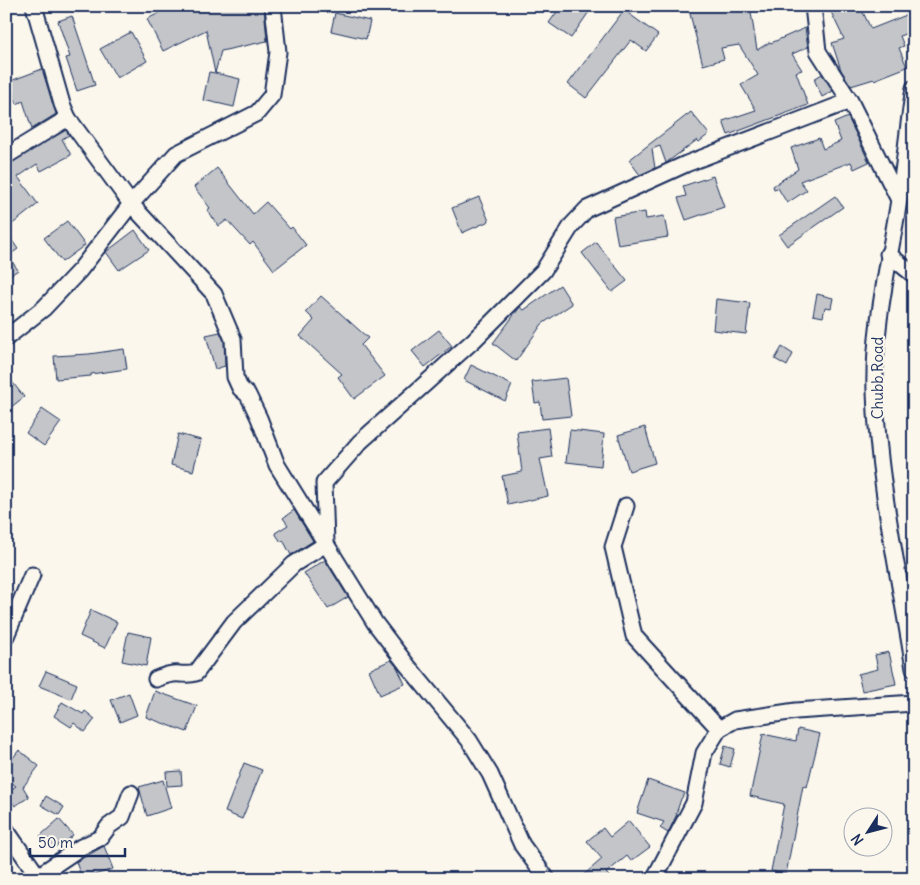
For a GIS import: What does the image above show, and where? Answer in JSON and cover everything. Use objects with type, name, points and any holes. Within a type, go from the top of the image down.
[{"type":"street","points":[[34,6],[68,118],[131,204],[214,294],[233,339],[235,377],[240,388],[248,395],[259,418],[277,465],[375,623],[469,740],[490,774],[522,845],[547,879]]},
{"type":"street","points":[[6,338],[44,308],[80,270],[131,204],[176,154],[257,113],[272,95],[278,52],[273,6]]},
{"type":"street","points":[[813,6],[818,51],[850,100],[899,200]]},
{"type":"street","name":"Chubb Road","points":[[914,89],[906,136],[899,200],[888,254],[877,333],[875,391],[880,464],[912,637],[914,669]]},
{"type":"street","points":[[326,544],[324,484],[360,442],[474,340],[542,271],[572,225],[587,209],[686,164],[850,100]]},
{"type":"street","points":[[6,156],[68,118]]},
{"type":"street","points":[[888,254],[914,274]]},
{"type":"street","points":[[626,506],[613,547],[634,636],[719,729]]},
{"type":"street","points":[[156,679],[167,675],[196,674],[234,622],[294,564],[326,544]]},
{"type":"street","points":[[6,636],[32,575]]},
{"type":"street","points":[[654,879],[694,803],[704,754],[719,729],[735,720],[796,711],[914,702]]},
{"type":"street","points":[[6,830],[39,877],[81,847],[100,838],[109,826],[122,816],[131,793]]},
{"type":"building","points":[[174,6],[264,6],[267,41],[221,51],[215,73],[206,30],[163,51],[147,19]]},
{"type":"building","points":[[561,6],[593,6],[571,38],[549,23]]},
{"type":"building","points":[[704,6],[750,6],[757,50],[770,42],[805,28],[808,47],[792,54],[802,70],[796,72],[808,105],[728,135],[723,121],[756,110],[741,85],[758,75],[739,45],[721,48],[724,59],[703,65],[689,10]]},
{"type":"building","points":[[843,6],[860,6],[871,29],[914,12],[914,30],[900,36],[904,46],[899,48],[907,67],[874,80],[851,86],[841,70],[832,43],[844,39],[831,12]]},
{"type":"building","points":[[624,10],[658,35],[646,51],[631,40],[586,98],[568,84]]},
{"type":"building","points":[[335,13],[370,21],[366,39],[331,31]]},
{"type":"building","points":[[72,16],[95,85],[77,91],[66,58],[70,57],[58,21]]},
{"type":"building","points":[[131,32],[147,61],[117,78],[100,49]]},
{"type":"building","points":[[42,69],[56,114],[32,129],[23,101],[17,104],[8,82]]},
{"type":"building","points":[[209,72],[240,79],[234,107],[203,100]]},
{"type":"building","points":[[822,74],[833,91],[822,97],[814,79]]},
{"type":"building","points":[[691,112],[709,134],[699,142],[697,140],[666,163],[660,146],[652,149],[655,168],[640,175],[629,160]]},
{"type":"building","points":[[848,117],[869,162],[854,169],[851,162],[800,181],[807,190],[787,203],[778,188],[774,189],[773,186],[798,169],[791,148],[819,138],[823,149],[841,141],[834,123]]},
{"type":"building","points":[[66,130],[69,135],[62,139],[71,155],[41,171],[37,164],[18,177],[38,204],[6,229],[6,165]]},
{"type":"building","points":[[217,168],[253,214],[266,202],[290,229],[292,227],[306,245],[274,270],[253,242],[250,245],[227,220],[219,226],[207,210],[210,208],[194,187]]},
{"type":"building","points":[[713,176],[724,207],[686,220],[678,198],[686,196],[683,186]]},
{"type":"building","points":[[835,196],[843,207],[787,246],[779,235]]},
{"type":"building","points":[[479,197],[489,221],[462,233],[452,208]]},
{"type":"building","points":[[645,212],[646,219],[664,216],[668,237],[618,245],[613,217]]},
{"type":"building","points":[[67,221],[85,245],[62,262],[44,238]]},
{"type":"building","points":[[135,230],[149,250],[119,270],[106,252]]},
{"type":"building","points":[[6,232],[18,249],[8,256],[18,270],[6,278]]},
{"type":"building","points":[[596,242],[627,281],[612,292],[582,253]]},
{"type":"building","points":[[560,285],[572,304],[542,324],[516,361],[493,343],[520,307],[524,310]]},
{"type":"building","points":[[817,294],[833,298],[831,308],[825,307],[823,317],[813,315]]},
{"type":"building","points":[[321,296],[368,338],[361,345],[385,376],[354,399],[338,377],[342,374],[300,336],[314,320],[306,312]]},
{"type":"building","points":[[716,299],[750,303],[746,334],[713,330]]},
{"type":"building","points":[[439,330],[452,346],[425,367],[412,351]]},
{"type":"building","points":[[220,332],[224,341],[225,366],[215,369],[206,335]]},
{"type":"building","points":[[782,347],[793,354],[787,366],[775,359]]},
{"type":"building","points":[[124,349],[127,369],[91,374],[91,376],[56,379],[54,356]]},
{"type":"building","points":[[471,365],[512,385],[505,401],[464,380]]},
{"type":"building","points":[[6,374],[24,397],[6,411]]},
{"type":"building","points":[[566,378],[571,416],[542,419],[540,402],[535,403],[532,382]]},
{"type":"building","points":[[42,409],[61,422],[44,446],[26,433]]},
{"type":"building","points":[[645,427],[655,463],[629,471],[618,435]]},
{"type":"building","points":[[548,428],[552,457],[540,459],[548,496],[508,505],[502,476],[522,472],[517,432]]},
{"type":"building","points":[[570,430],[604,434],[601,466],[566,462]]},
{"type":"building","points":[[178,434],[201,440],[193,471],[171,465]]},
{"type":"building","points":[[294,510],[313,541],[291,555],[283,540],[281,542],[275,533],[288,525],[283,518]]},
{"type":"building","points":[[325,560],[348,597],[328,609],[304,573]]},
{"type":"building","points":[[91,610],[117,622],[105,648],[80,636]]},
{"type":"building","points":[[128,632],[151,637],[146,666],[122,661]]},
{"type":"building","points":[[889,652],[896,684],[862,691],[858,674],[878,669],[875,655]]},
{"type":"building","points":[[391,660],[397,667],[405,684],[380,695],[369,670]]},
{"type":"building","points":[[46,671],[77,684],[71,699],[39,686]]},
{"type":"building","points":[[155,691],[197,706],[187,732],[146,717]]},
{"type":"building","points":[[129,693],[137,715],[120,722],[111,700]]},
{"type":"building","points":[[62,702],[83,714],[85,711],[95,719],[85,732],[74,723],[71,727],[54,716]]},
{"type":"building","points":[[798,729],[820,734],[807,787],[803,786],[786,874],[771,871],[784,804],[750,796],[763,734],[796,741]]},
{"type":"building","points":[[725,746],[735,749],[730,767],[720,764]]},
{"type":"building","points":[[19,750],[39,766],[23,787],[29,797],[15,806],[6,793],[16,786],[6,779],[6,767]]},
{"type":"building","points":[[244,763],[262,770],[242,819],[225,812]]},
{"type":"building","points":[[181,771],[182,785],[167,786],[166,772]]},
{"type":"building","points":[[163,780],[171,808],[147,816],[139,787]]},
{"type":"building","points":[[648,780],[685,793],[668,833],[660,828],[664,822],[637,813]]},
{"type":"building","points":[[46,796],[64,807],[59,815],[41,805]]},
{"type":"building","points":[[59,819],[73,835],[61,846],[59,844],[52,849],[40,836]]},
{"type":"building","points":[[629,821],[650,847],[631,861],[627,856],[606,873],[612,879],[579,879],[602,859],[587,841],[603,828],[610,837]]},
{"type":"building","points":[[104,846],[113,869],[82,879],[76,862]]}]
